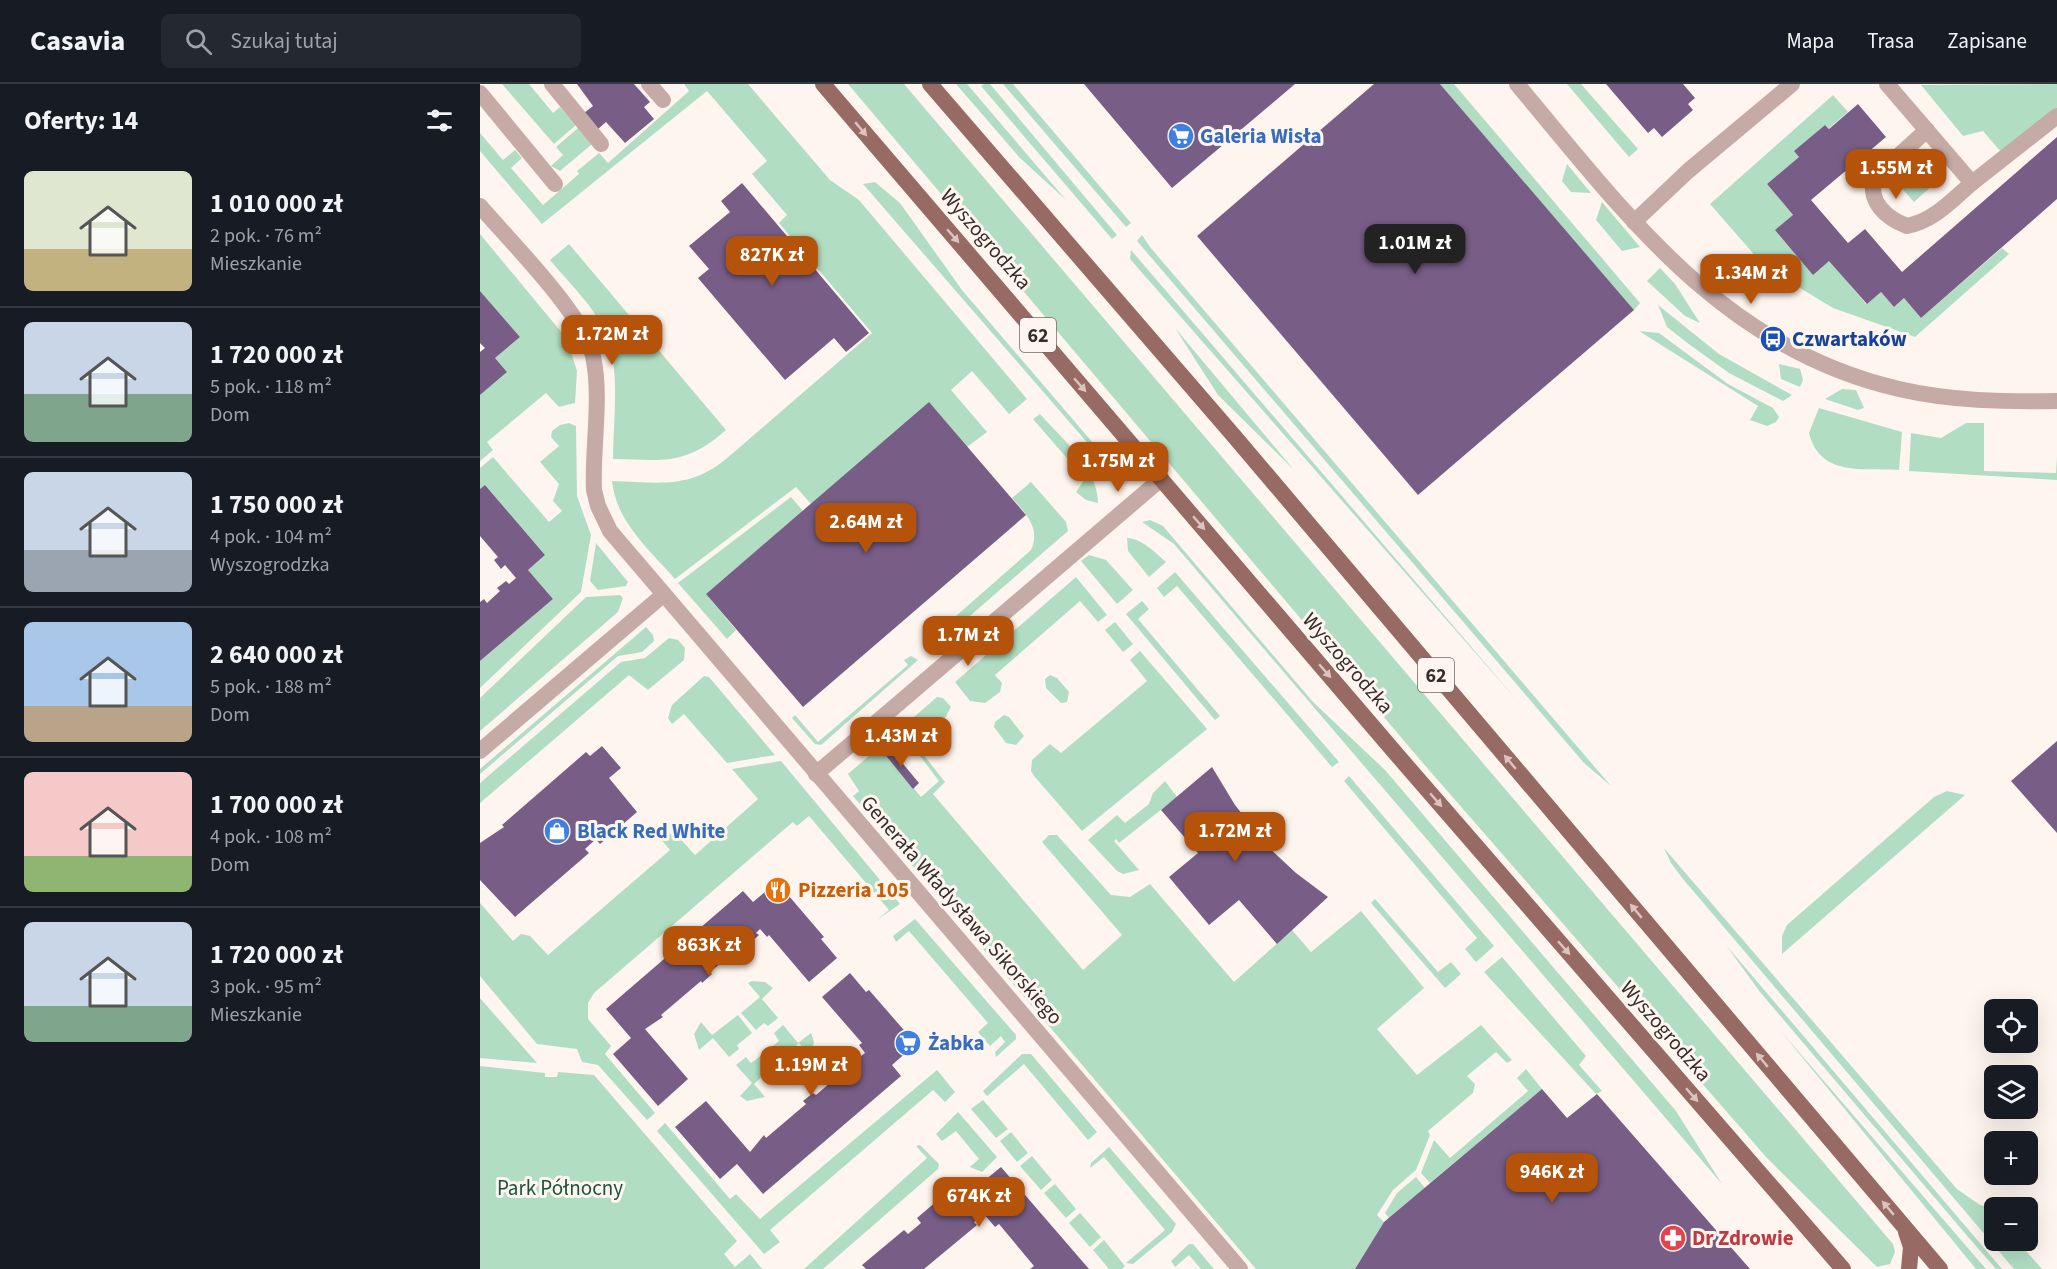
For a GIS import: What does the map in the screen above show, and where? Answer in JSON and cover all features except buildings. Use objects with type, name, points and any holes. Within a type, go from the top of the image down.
[{"type":"main road","name":"Wyszogrodzka","points":[[823,84],[1842,1269]]},
{"type":"main road","name":"62","points":[[930,84],[1242,445],[1940,1269]]},
{"type":"main road","points":[[1903,1226],[1911,1247],[1909,1269]]},
{"type":"main road","points":[[1816,1238],[1854,1269]]},
{"type":"street","points":[[552,84],[601,144]]},
{"type":"street","points":[[649,84],[663,100]]},
{"type":"street","points":[[1517,84],[1634,222],[1677,267],[1725,308],[1773,339],[1825,364],[1886,386],[1940,397],[1994,401],[2057,401]]},
{"type":"street","points":[[1634,222],[1688,171],[1792,84]]},
{"type":"street","points":[[1887,84],[1972,183]]},
{"type":"street","points":[[480,93],[555,184]]},
{"type":"street","points":[[1927,130],[1874,178],[1873,194],[1882,211],[1907,226],[1920,224],[1930,218],[2057,116]]},
{"type":"street","name":"Generała Władysława Sikorskiego","points":[[480,206],[572,314],[589,341],[595,373],[594,482],[598,506],[610,531],[1240,1269]]},
{"type":"street","points":[[816,774],[1161,479]]},
{"type":"street","points":[[480,751],[663,595]]},
{"type":"green space","points":[[502,84],[529,84],[553,113],[560,107],[576,125],[554,144]]},
{"type":"green space","points":[[684,84],[748,84],[830,180],[859,200],[1027,399],[1009,414],[972,371],[951,390],[987,432],[967,447],[811,504],[796,487],[675,579],[627,522],[620,510],[612,481],[672,482],[699,476],[712,469],[872,333],[779,223],[787,215],[752,174],[767,161],[707,91],[542,224],[480,151],[480,133],[503,160],[515,150],[522,158],[511,168],[543,205],[599,153],[608,163],[689,91]]},
{"type":"green space","points":[[848,84],[904,84],[1893,1244],[1895,1252],[1890,1264],[1877,1267],[1767,1158],[1422,762]]},
{"type":"green space","points":[[956,84],[967,84],[1066,200],[1020,158]]},
{"type":"green space","points":[[990,84],[1117,235],[1112,239],[981,86]]},
{"type":"green space","points":[[1003,84],[1013,84],[1131,223],[1126,227]]},
{"type":"green space","points":[[1440,84],[1454,84],[1640,303],[1634,310]]},
{"type":"green space","points":[[1567,84],[1581,84],[1638,149],[1629,157]]},
{"type":"green space","points":[[2057,84],[2057,109],[2001,152],[1983,131],[1963,136],[1921,85]]},
{"type":"green space","points":[[1833,95],[1848,112],[1829,128],[1825,125],[1795,151],[1799,157],[1767,184],[1866,304],[1881,292],[1894,307],[1904,298],[1921,318],[2002,248],[2009,254],[1915,337],[1833,308],[1765,267],[1710,204]]},
{"type":"green space","points":[[578,128],[592,144],[560,171],[551,166],[563,155],[556,147]]},
{"type":"green space","points":[[1567,164],[1591,193],[1571,192],[1562,181]]},
{"type":"green space","points":[[1917,166],[1934,184],[1914,202],[1898,184]]},
{"type":"green space","points":[[875,182],[900,203],[962,290],[1117,471],[1120,479],[1116,490],[1098,455],[863,184]]},
{"type":"green space","points":[[1602,202],[1640,247],[1622,251],[1596,220]]},
{"type":"green space","points":[[480,234],[567,339],[577,371],[575,403],[559,407],[546,393],[487,442],[493,450],[480,461],[480,395],[507,372],[495,358],[520,337],[480,291]]},
{"type":"green space","points":[[1142,235],[1611,786],[1584,763],[1137,241]]},
{"type":"green space","points":[[569,244],[726,430],[712,442],[698,450],[674,458],[613,459],[615,379],[611,348],[595,314],[550,260]]},
{"type":"green space","points":[[1131,250],[1522,706],[1130,259]]},
{"type":"green space","points":[[1660,268],[1675,284],[1700,323],[1685,316],[1647,281]]},
{"type":"green space","points":[[1658,305],[1719,354],[1792,395],[1783,401],[1729,373],[1667,327]]},
{"type":"green space","points":[[1175,328],[1294,470],[1218,395]]},
{"type":"green space","points":[[1639,331],[1659,333],[1728,384],[1773,408],[1779,417],[1776,422],[1767,426],[1750,420],[1758,406]]},
{"type":"green space","points":[[1779,364],[1800,369],[1803,380],[1800,387],[1781,379]]},
{"type":"green space","points":[[1842,389],[1856,390],[1864,408],[1858,410],[1825,399]]},
{"type":"green space","points":[[1819,408],[1902,432],[1899,470],[1845,467],[1833,464],[1823,457],[1815,447],[1809,433]]},
{"type":"green space","points":[[1040,414],[1068,443],[1085,466],[1092,478],[1098,503],[1086,500],[1076,492],[1085,479],[1033,419]]},
{"type":"green space","points":[[569,423],[576,426],[577,496],[591,535],[581,592],[480,688],[480,661],[553,599],[528,570],[545,555],[485,485],[480,489],[480,468],[493,457],[549,522],[562,511],[553,501],[559,484],[540,462],[559,446],[551,437],[552,431],[560,425]]},
{"type":"green space","points":[[1966,423],[1984,423],[1984,471],[2056,473],[2057,457],[2057,480],[1909,471],[1911,433],[1941,438]]},
{"type":"green space","points":[[1031,482],[1066,522],[1068,531],[941,641],[940,630],[1031,550],[1034,542],[1033,528],[1027,516],[1012,498]]},
{"type":"green space","points":[[791,497],[803,511],[706,594],[736,630],[727,639],[678,583]]},
{"type":"green space","points":[[1150,520],[1163,526],[1313,702],[1385,770],[1676,1111],[1722,1184],[1174,544],[1142,522]]},
{"type":"green space","points":[[1127,538],[1143,543],[1166,562],[1149,577],[1128,551]]},
{"type":"green space","points":[[596,543],[628,582],[626,586],[598,590],[590,581]]},
{"type":"green space","points":[[1089,555],[1106,560],[1133,590],[1117,604],[1081,561]]},
{"type":"green space","points":[[1175,572],[1339,762],[1332,767],[1177,586],[1164,597],[1157,588]]},
{"type":"green space","points":[[1076,577],[1107,615],[1098,622],[1080,601],[995,675],[1002,683],[1000,692],[985,703],[970,701],[955,682]]},
{"type":"green space","points":[[620,595],[623,598],[618,612],[480,731],[480,698],[586,597]]},
{"type":"green space","points":[[1142,601],[1149,609],[1138,619],[1220,716],[1215,720],[1126,614]]},
{"type":"green space","points":[[1115,622],[1133,644],[1123,652],[1105,630]]},
{"type":"green space","points":[[646,627],[653,635],[654,641],[642,652],[618,656],[480,774],[480,769]]},
{"type":"green space","points":[[669,638],[678,640],[685,648],[684,660],[648,690],[629,675],[480,803],[480,783],[621,662],[645,658]]},
{"type":"green space","points":[[1140,651],[1207,729],[1082,831],[1034,776],[1031,771],[1032,760],[1050,744],[1061,753],[1147,681],[1130,660]]},
{"type":"green space","points":[[911,656],[918,660],[821,745],[815,744],[792,718],[795,715],[818,742],[908,665],[904,660]]},
{"type":"green space","points":[[1050,675],[1057,678],[1069,692],[1067,702],[1061,703],[1046,688],[1045,679]]},
{"type":"green space","points":[[704,676],[709,677],[775,755],[727,763],[684,714],[672,724],[668,718],[672,705]]},
{"type":"green space","points":[[937,697],[943,698],[951,707],[945,718],[919,740],[900,737],[884,752],[921,797],[939,781],[920,756],[923,754],[945,782],[933,794],[1083,970],[1122,935],[1042,842],[1049,835],[1057,835],[1111,895],[1130,897],[1150,884],[1234,982],[1292,930],[1311,952],[1361,911],[1424,988],[1377,1029],[1417,1075],[1481,1025],[1512,1060],[1507,1063],[1496,1052],[1467,1076],[1475,1084],[1473,1093],[1428,1131],[1430,1135],[1416,1170],[1393,1190],[1377,1215],[1384,1222],[1355,1269],[1256,1269],[853,796],[859,791],[848,774]]},
{"type":"green space","points":[[1004,715],[1009,717],[1024,736],[1016,745],[1006,743],[994,727],[995,722]]},
{"type":"green space","points":[[781,761],[900,904],[877,920],[889,910],[809,816],[797,826],[793,822],[780,833],[594,993],[588,1003],[588,1019],[611,1046],[605,1054],[655,1113],[647,1120],[598,1065],[582,1062],[577,1049],[537,1044],[480,976],[480,903],[513,941],[521,934],[530,936],[548,955],[670,850],[660,838],[669,834],[677,835],[695,855],[758,799],[732,769]]},
{"type":"green space","points":[[1349,776],[1494,946],[1476,962],[1465,949],[1477,938],[1344,781]]},
{"type":"green space","points":[[1165,781],[1177,797],[1119,843],[1116,839],[1114,841],[1139,870],[1123,874],[1117,871],[1088,840],[1117,815],[1125,823],[1149,804],[1153,793]]},
{"type":"green space","points":[[1947,791],[1965,795],[1782,954],[1782,936],[1787,925],[1934,797]]},
{"type":"green space","points":[[1664,848],[1957,1189],[1984,1206],[1984,1234],[1683,879],[1671,863]]},
{"type":"green space","points":[[1375,899],[1438,972],[1451,962],[1461,974],[1445,988],[1371,903]]},
{"type":"green space","points":[[915,919],[1016,1035],[1016,1039],[996,1057],[995,1052],[1005,1042],[1001,1036],[990,1046],[978,1032],[988,1023],[909,931],[896,942],[893,936]]},
{"type":"green space","points":[[1726,945],[1984,1248],[1984,1251],[1987,1251],[2002,1269],[1996,1269],[1760,992]]},
{"type":"green space","points":[[1502,957],[1586,1056],[1579,1065],[1602,1091],[1596,1094],[1484,972]]},
{"type":"green space","points":[[765,982],[773,988],[762,999],[778,1018],[768,1026],[764,1023],[756,1030],[741,1013],[760,997],[748,983]]},
{"type":"green space","points":[[480,998],[537,1063],[480,1058]]},
{"type":"green space","points":[[738,1015],[752,1033],[737,1045],[739,1049],[729,1057],[713,1038],[699,1050],[694,1034],[701,1022],[712,1035]]},
{"type":"green space","points":[[783,1025],[798,1043],[811,1033],[814,1042],[811,1057],[799,1043],[775,1065],[764,1053],[779,1041],[774,1033]]},
{"type":"green space","points":[[1779,1029],[1986,1269],[1976,1269]]},
{"type":"green space","points":[[1022,1054],[1031,1054],[1097,1132],[1088,1140],[1024,1064],[987,1096],[983,1091]]},
{"type":"green space","points":[[762,1055],[772,1067],[754,1084],[765,1097],[747,1101],[740,1096],[752,1083],[736,1065],[746,1057],[751,1063]]},
{"type":"green space","name":"Park Północny","points":[[480,1066],[545,1073],[545,1077],[557,1077],[558,1072],[594,1075],[737,1241],[724,1254],[735,1267],[750,1254],[762,1269],[480,1269]]},
{"type":"green space","points":[[1526,1069],[1542,1089],[1430,1183],[1421,1173],[1434,1140],[1450,1158],[1528,1091],[1517,1078]]},
{"type":"green space","points":[[937,1070],[955,1092],[945,1102],[933,1090],[770,1230],[780,1242],[764,1254],[657,1131],[665,1123],[730,1199],[736,1194],[760,1219]]},
{"type":"green space","points":[[983,1100],[1008,1129],[996,1138],[971,1109]]},
{"type":"green space","points":[[958,1112],[997,1157],[982,1172],[970,1167],[979,1159],[956,1131],[942,1141],[936,1134]]},
{"type":"green space","points":[[1011,1132],[1028,1153],[1017,1162],[1000,1141]]},
{"type":"green space","points":[[920,1145],[939,1164],[938,1169],[823,1269],[804,1269],[927,1158],[916,1146]]},
{"type":"green space","points":[[1109,1147],[1176,1224],[1172,1232],[1133,1264],[1126,1263],[1165,1230],[1104,1157],[1090,1168],[1091,1163]]},
{"type":"green space","points":[[1032,1156],[1052,1180],[1041,1190],[1020,1166]]},
{"type":"green space","points":[[1416,1177],[1425,1188],[1389,1218],[1385,1213],[1397,1193]]},
{"type":"green space","points":[[1055,1184],[1076,1209],[1066,1218],[1044,1193]]},
{"type":"green space","points":[[1080,1213],[1101,1237],[1090,1247],[1069,1223]]},
{"type":"green space","points":[[1104,1240],[1125,1266],[1122,1269],[1109,1269],[1093,1250]]},
{"type":"green space","points":[[1189,1244],[1193,1244],[1214,1269],[1201,1269],[1189,1255],[1175,1267],[1171,1261]]},
{"type":"green space","points":[[1999,1251],[2026,1251],[2042,1269],[2014,1269]]},
{"type":"place","name":"Galeria Wisła","points":[[1181,136]]},
{"type":"place","name":"Czwartaków","points":[[1773,339]]},
{"type":"place","name":"Black Red White","points":[[557,831]]},
{"type":"place","name":"Pizzeria 105","points":[[778,890]]},
{"type":"place","name":"Żabka","points":[[908,1043]]},
{"type":"place","name":"Dr Zdrowie","points":[[1673,1238]]}]
